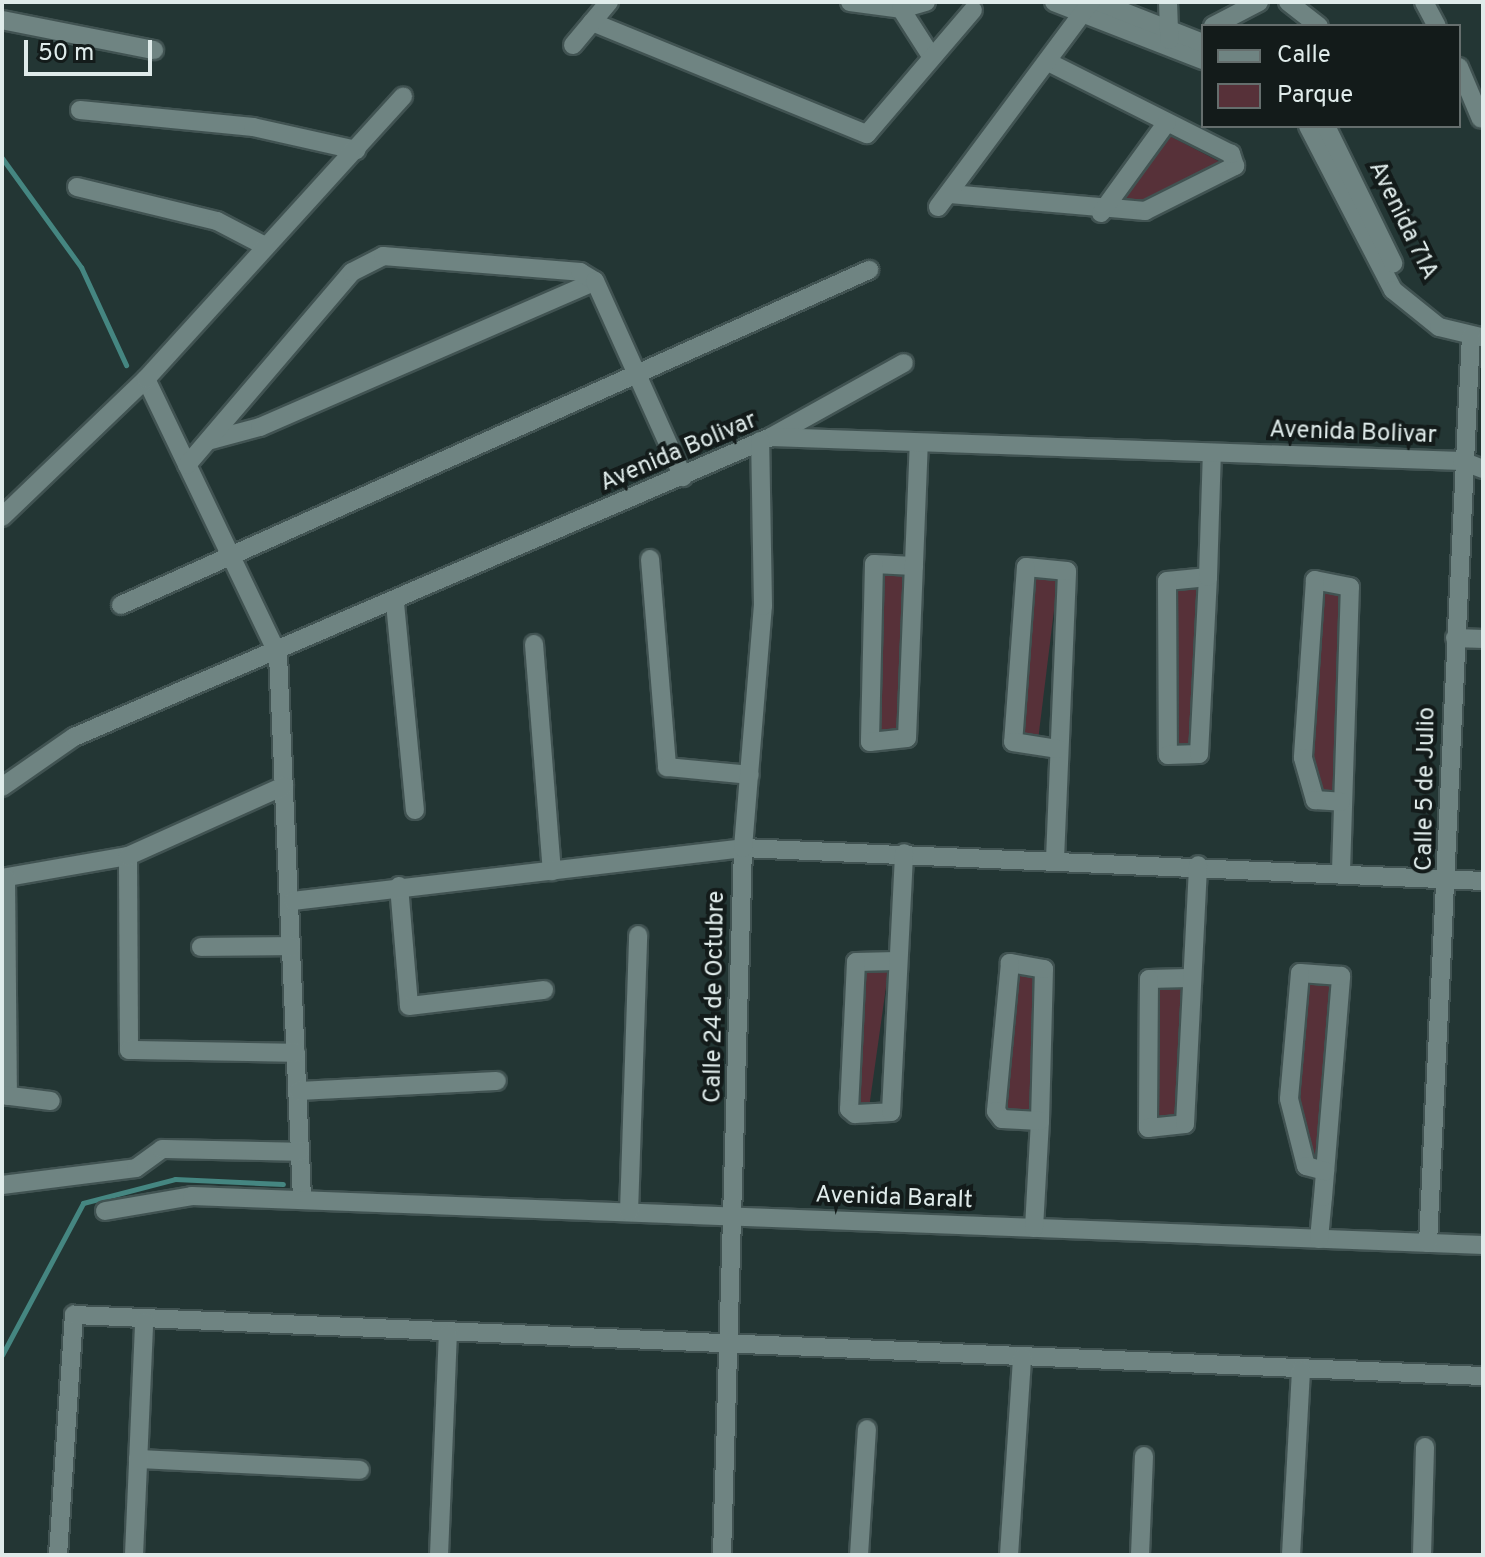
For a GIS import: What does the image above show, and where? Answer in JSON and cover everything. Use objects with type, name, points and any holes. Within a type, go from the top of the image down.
[{"type":"street","points":[[573,45],[609,2]]},
{"type":"street","points":[[850,2],[901,9],[926,2]]},
{"type":"street","points":[[1054,2],[1092,6],[1186,40]]},
{"type":"street","points":[[1168,2],[1186,40],[1201,58]]},
{"type":"street","points":[[1217,24],[1259,2]]},
{"type":"street","points":[[1288,2],[1316,24]]},
{"type":"street","points":[[1424,2],[1436,24]]},
{"type":"street","points":[[1050,63],[1231,154],[1235,166],[1158,208],[1101,213],[944,200],[1092,6]]},
{"type":"street","points":[[901,9],[931,56]]},
{"type":"street","points":[[592,22],[860,134],[875,129],[931,56],[973,10]]},
{"type":"street","points":[[2,20],[154,50]]},
{"type":"street","points":[[1461,72],[1481,119]]},
{"type":"street","points":[[2,517],[146,379],[263,245],[403,97]]},
{"type":"street","points":[[80,110],[253,127],[333,139],[356,150]]},
{"type":"street","points":[[1101,213],[1167,122]]},
{"type":"street","name":"Avenida 71A","points":[[1309,128],[1393,290],[1439,327]]},
{"type":"street","name":"Avenida 71A","points":[[1327,128],[1404,286],[1439,327]]},
{"type":"street","points":[[77,187],[217,221],[263,245]]},
{"type":"street","points":[[187,465],[366,259],[580,272],[595,281],[632,375],[683,477]]},
{"type":"street","points":[[121,605],[229,553],[869,270]]},
{"type":"street","points":[[211,440],[260,427],[595,281]]},
{"type":"street","points":[[1439,327],[1477,337]]},
{"type":"street","name":"Calle 5 de Julio","points":[[1428,1243],[1449,875],[1462,461],[1477,337]]},
{"type":"street","points":[[766,439],[904,363]]},
{"type":"street","points":[[146,379],[278,655],[293,901],[291,946],[302,1199]]},
{"type":"street","name":"Avenida Bolivar","points":[[2,787],[74,737],[278,655],[766,439],[1462,461],[1483,469]]},
{"type":"street","name":"Calle 24 de Octubre","points":[[722,1555],[736,1216],[743,848],[763,606],[766,439]]},
{"type":"street","points":[[914,566],[874,564],[870,742],[907,738],[919,445]]},
{"type":"street","points":[[1208,577],[1167,581],[1168,755],[1199,754],[1208,577],[1212,453]]},
{"type":"street","points":[[650,559],[667,767],[750,775]]},
{"type":"street","points":[[1055,859],[1067,571],[1026,567],[1013,742],[1058,749]]},
{"type":"street","points":[[1341,802],[1315,800],[1303,758],[1315,580],[1350,587],[1341,871]]},
{"type":"street","points":[[395,603],[415,810]]},
{"type":"street","points":[[1455,638],[1483,639]]},
{"type":"street","points":[[534,644],[552,871]]},
{"type":"street","points":[[51,1101],[5,1095],[2,993],[4,878],[128,856],[284,786]]},
{"type":"street","points":[[293,901],[399,886],[743,848],[1449,875],[1483,881]]},
{"type":"street","points":[[896,961],[856,962],[849,1109],[855,1114],[891,1112],[896,961],[904,853]]},
{"type":"street","points":[[128,856],[129,1050],[296,1053]]},
{"type":"street","points":[[1189,978],[1149,979],[1148,1128],[1185,1124],[1189,978],[1198,865]]},
{"type":"street","points":[[399,886],[409,1006],[544,990]]},
{"type":"street","points":[[629,1212],[638,935]]},
{"type":"street","points":[[201,947],[291,946]]},
{"type":"street","points":[[1034,1228],[1040,1121],[1044,969],[1010,963],[1004,968],[996,1111],[1002,1119],[1040,1121]]},
{"type":"street","points":[[1319,1239],[1325,1171],[1341,976],[1300,973],[1289,1099],[1306,1166],[1325,1171]]},
{"type":"street","points":[[298,1091],[497,1081]]},
{"type":"street","points":[[2,1185],[136,1168],[162,1149],[300,1152]]},
{"type":"street","name":"Avenida Baralt","points":[[105,1211],[155,1197],[302,1199],[1483,1245]]},
{"type":"street","points":[[58,1555],[70,1317],[1483,1376]]},
{"type":"street","points":[[134,1555],[144,1322]]},
{"type":"street","points":[[439,1555],[448,1334]]},
{"type":"street","points":[[1009,1555],[1022,1357]]},
{"type":"street","points":[[1291,1555],[1301,1370]]},
{"type":"street","points":[[859,1555],[867,1429]]},
{"type":"street","points":[[1422,1555],[1425,1447]]},
{"type":"street","points":[[1140,1555],[1144,1456]]},
{"type":"street","points":[[138,1459],[360,1470]]},
{"type":"green space","points":[[1164,133],[1228,166],[1145,203],[1117,202]]},
{"type":"green space","points":[[882,571],[908,573],[897,733],[871,732]]},
{"type":"green space","points":[[1032,576],[1058,579],[1038,740],[1012,737]]},
{"type":"green space","points":[[1176,584],[1201,586],[1192,748],[1171,749]]},
{"type":"green space","points":[[1316,590],[1344,593],[1335,793],[1316,793],[1307,765]]},
{"type":"green space","points":[[862,964],[889,968],[869,1109],[842,1106]]},
{"type":"green space","points":[[1012,971],[1038,972],[1033,1112],[1007,1111]]},
{"type":"green space","points":[[1305,981],[1333,982],[1319,1159],[1312,1159],[1300,1104]]},
{"type":"green space","points":[[1156,984],[1184,984],[1184,1119],[1156,1119]]},
{"type":"waterway","points":[[2,158],[81,267],[126,365]]},
{"type":"waterway","points":[[2,1355],[83,1203],[175,1179],[283,1184]]}]
